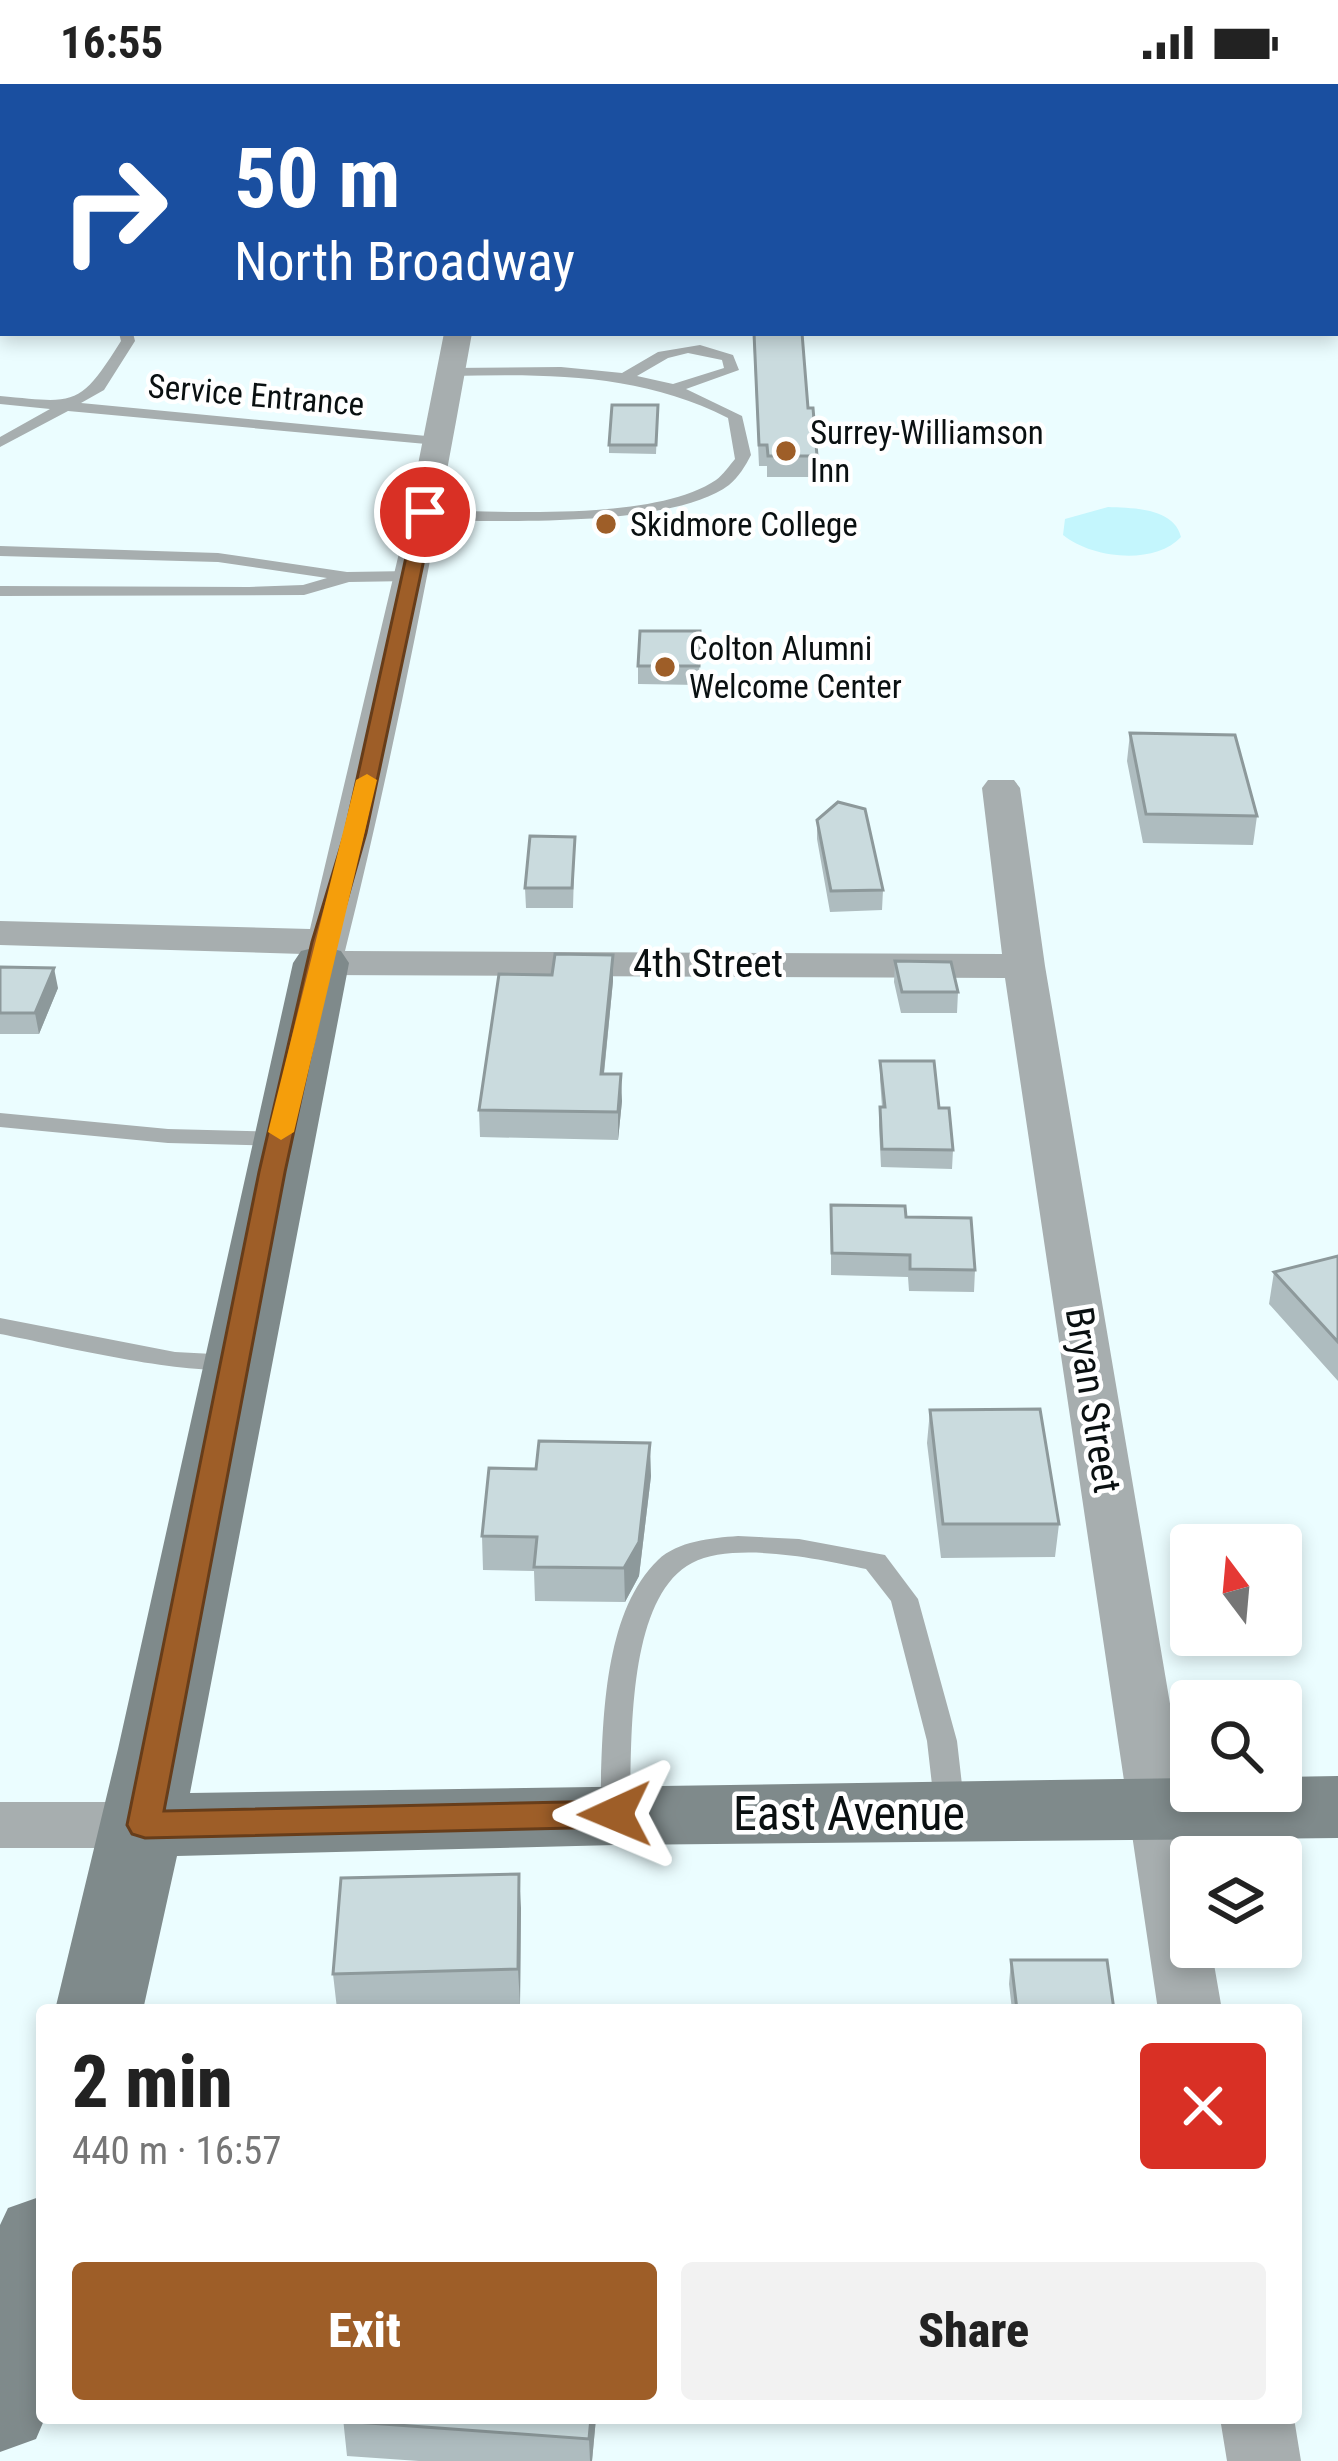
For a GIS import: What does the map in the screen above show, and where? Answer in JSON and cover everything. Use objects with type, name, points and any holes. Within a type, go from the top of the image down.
[{"type":"street","points":[[100,2004],[145,1825],[280,1138],[322,952],[356,833],[457,336]]},
{"type":"street","name":"Bryan Street","points":[[1001,788],[1024,966],[1189,2004]]},
{"type":"street","name":"4th Street","points":[[0,933],[322,952],[1024,966]]},
{"type":"street","name":"East Avenue","points":[[145,1825],[615,1814],[1338,1807]]},
{"type":"street","points":[[0,1825],[145,1825]]},
{"type":"street","points":[[0,2406],[36,2261]]},
{"type":"street","points":[[1258,2424],[1264,2461]]},
{"type":"lane","points":[[0,443],[69,407],[108,376],[127,336]]},
{"type":"lane","points":[[626,377],[678,348],[706,347],[728,358],[732,370],[676,387]]},
{"type":"lane","points":[[424,515],[647,510],[712,486],[739,467],[745,455],[735,416],[676,387],[626,377],[450,371]]},
{"type":"lane","name":"Service Entrance","points":[[0,400],[437,441]]},
{"type":"lane","points":[[0,550],[304,566],[348,577]]},
{"type":"lane","points":[[0,590],[286,590],[348,577],[411,576]]},
{"type":"lane","points":[[0,1120],[167,1136],[280,1138]]},
{"type":"lane","points":[[0,1326],[175,1360],[235,1363]]},
{"type":"lane","points":[[615,1814],[620,1693],[646,1598],[671,1562],[727,1547],[773,1544],[875,1562],[904,1599],[942,1741],[950,1812]]},
{"type":"shaded area","points":[[1108,507],[1162,515],[1181,537],[1155,552],[1122,556],[1089,549],[1063,535],[1065,519]]},
{"type":"building","points":[[754,336],[802,336],[817,456],[768,456],[767,445],[759,445]]},
{"type":"building","points":[[612,405],[658,405],[656,445],[609,445]]},
{"type":"building","points":[[640,631],[700,631],[699,666],[638,666]]},
{"type":"building","points":[[1130,733],[1235,735],[1257,816],[1146,814]]},
{"type":"building","points":[[838,802],[865,809],[883,890],[831,891],[817,820]]},
{"type":"building","points":[[530,836],[575,837],[572,888],[525,888]]},
{"type":"building","points":[[555,954],[613,955],[601,1074],[621,1074],[618,1112],[479,1110],[499,974],[552,975]]},
{"type":"building","points":[[895,961],[951,962],[958,992],[902,992]]},
{"type":"building","points":[[0,967],[54,968],[35,1013],[0,1013]]},
{"type":"building","points":[[880,1061],[934,1061],[939,1108],[949,1108],[953,1150],[882,1149],[880,1107],[885,1107]]},
{"type":"building","points":[[831,1205],[905,1206],[906,1217],[971,1218],[975,1270],[910,1269],[910,1255],[832,1253]]},
{"type":"building","points":[[1338,1256],[1338,1342],[1274,1272]]},
{"type":"building","points":[[1040,1409],[1059,1524],[943,1524],[930,1410]]},
{"type":"building","points":[[539,1441],[650,1443],[639,1542],[624,1568],[534,1567],[537,1537],[482,1536],[489,1468],[536,1469]]},
{"type":"building","points":[[519,1874],[518,1969],[333,1974],[341,1878]]},
{"type":"building","points":[[1011,1960],[1107,1960],[1113,2004],[1016,2004]]},
{"type":"building","points":[[384,2424],[590,2424],[589,2439]]},
{"type":"slow traffic","points":[[281,1132],[367,780]]},
{"type":"place","name":"Surrey-Williamson Inn","points":[[786,451]]},
{"type":"place","name":"Skidmore College","points":[[606,524]]},
{"type":"place","name":"Colton Alumni Welcome Center","points":[[665,667]]},
{"type":"route","points":[[425,512],[356,833],[324,942],[272,1172],[145,1825],[615,1814]]}]
